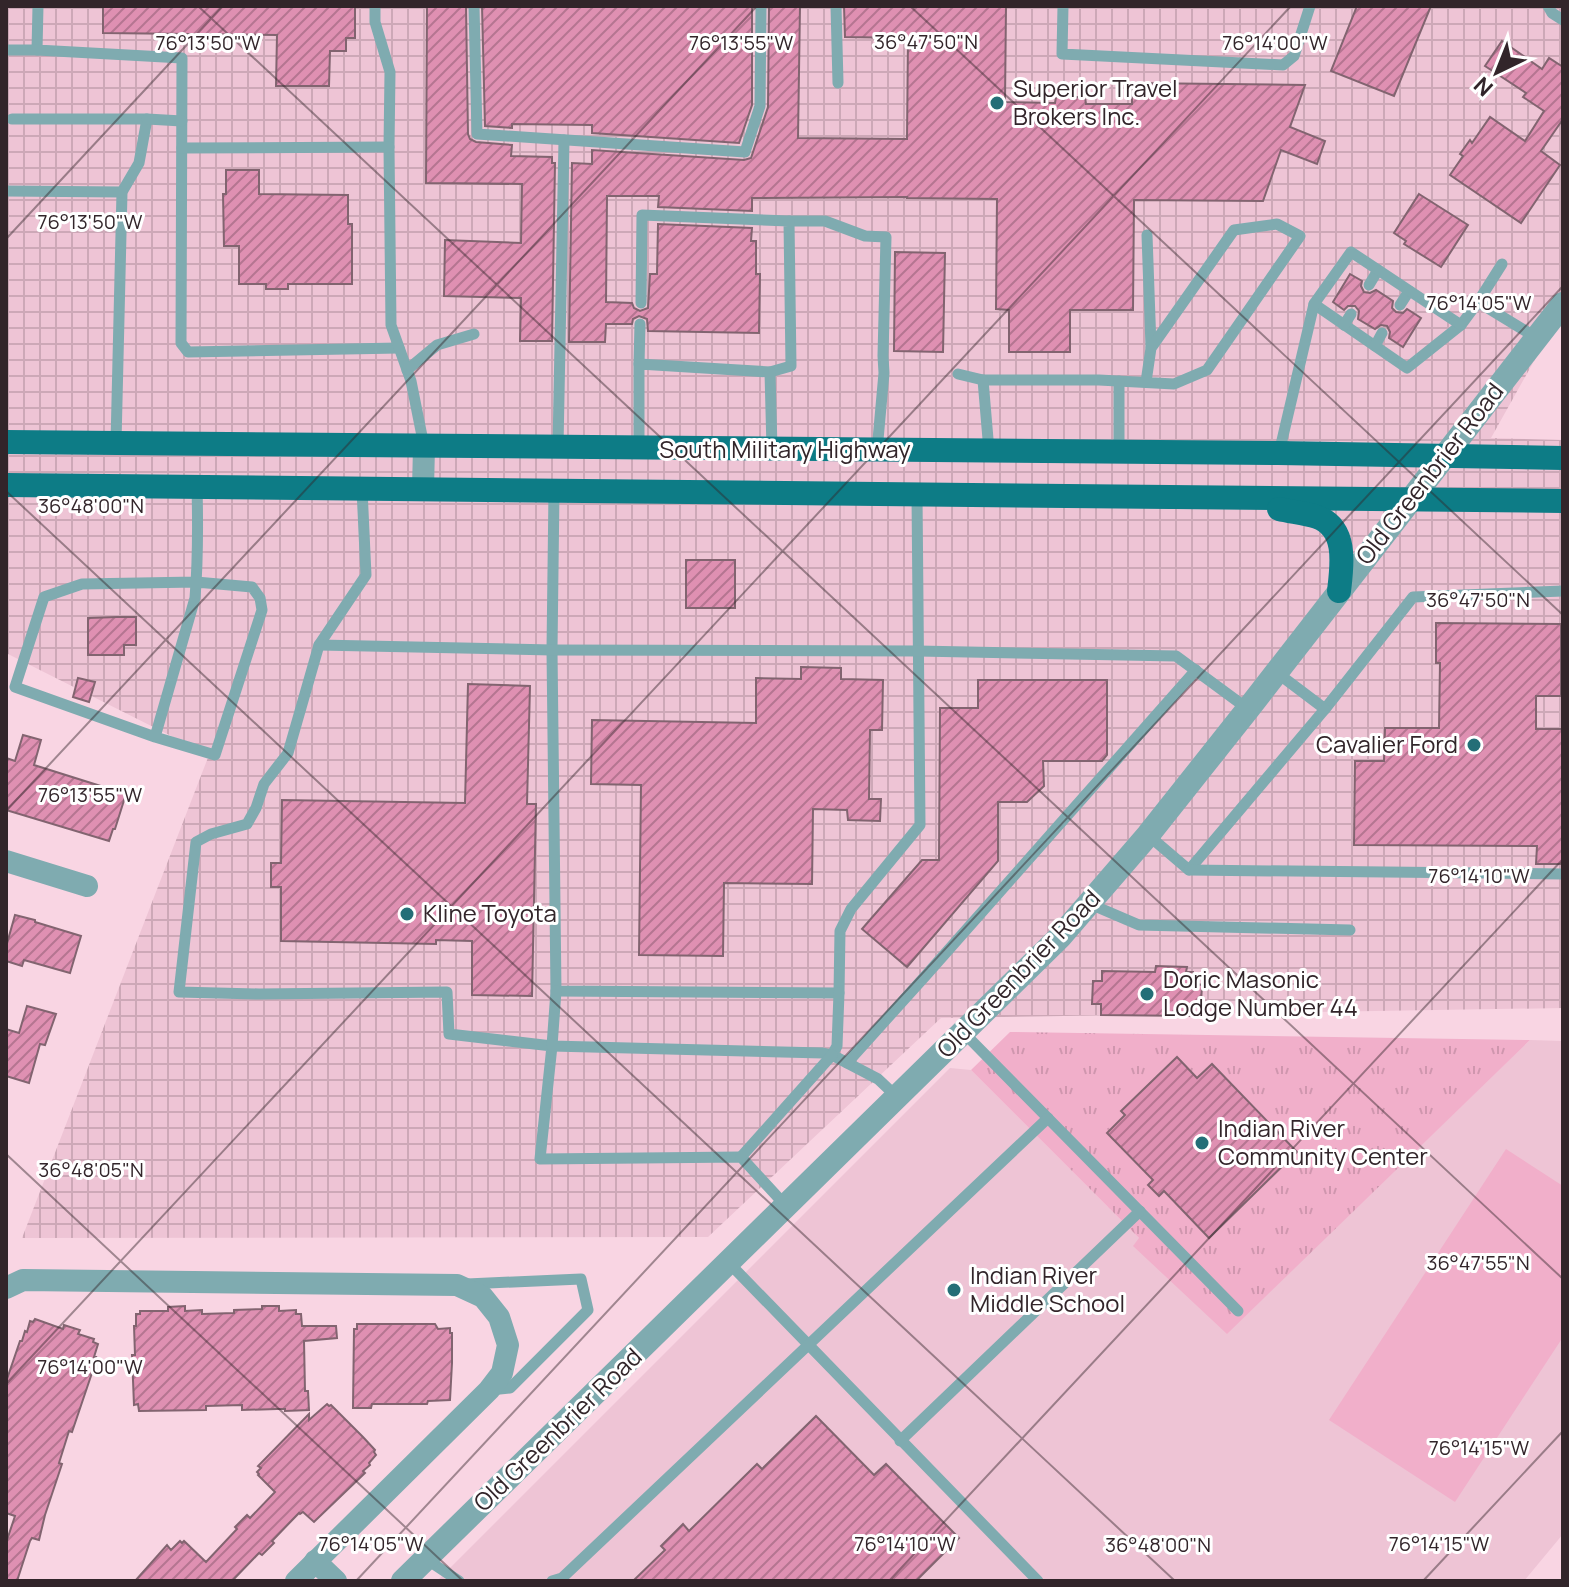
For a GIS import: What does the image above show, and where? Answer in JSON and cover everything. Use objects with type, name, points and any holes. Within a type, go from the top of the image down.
[{"type":"main road","name":"South Military Highway","points":[[6,442],[1563,458]]},
{"type":"main road","name":"South Military Highway","points":[[6,485],[1563,501]]},
{"type":"main road","points":[[1260,498],[1278,509],[1321,518],[1333,530],[1343,556],[1339,591]]},
{"type":"street","name":"Old Greenbrier Road","points":[[403,1581],[1060,937],[1148,835],[1563,304]]},
{"type":"street","points":[[423,489],[424,447]]},
{"type":"street","points":[[6,861],[87,886]]},
{"type":"street","points":[[6,1288],[23,1280],[457,1285],[483,1297],[499,1317],[508,1345],[502,1373],[489,1390],[296,1581]]},
{"type":"street","points":[[315,1561],[336,1581]]},
{"type":"lane","points":[[37,50],[38,6]]},
{"type":"lane","points":[[375,6],[375,22],[390,72],[391,325],[407,370],[424,447]]},
{"type":"lane","points":[[474,6],[477,134],[745,152],[760,106],[761,6]]},
{"type":"lane","points":[[836,6],[838,83]]},
{"type":"lane","points":[[1063,6],[1062,54],[1283,65],[1294,56],[1310,6]]},
{"type":"lane","points":[[1548,6],[1563,20]]},
{"type":"lane","points":[[6,50],[182,58],[181,343],[188,352],[399,348]]},
{"type":"lane","points":[[12,119],[182,121]]},
{"type":"lane","points":[[116,443],[122,192],[139,163],[147,119]]},
{"type":"lane","points":[[558,448],[564,140]]},
{"type":"lane","points":[[182,148],[389,147]]},
{"type":"lane","points":[[6,191],[122,192]]},
{"type":"lane","points":[[641,303],[642,215],[825,221],[865,236],[886,237],[884,373],[877,451]]},
{"type":"lane","points":[[639,364],[770,372],[791,366],[789,221]]},
{"type":"lane","points":[[958,374],[983,380],[1174,384],[1207,370],[1300,236],[1277,224],[1234,230],[1151,348]]},
{"type":"lane","points":[[1146,382],[1151,348],[1147,235]]},
{"type":"lane","points":[[1278,453],[1314,304],[1351,252],[1461,325]]},
{"type":"lane","points":[[1314,304],[1347,320],[1375,346],[1407,368],[1461,325],[1502,264]]},
{"type":"lane","points":[[1369,285],[1378,270]]},
{"type":"lane","points":[[1400,305],[1409,291]]},
{"type":"lane","points":[[1478,302],[1537,338]]},
{"type":"lane","points":[[639,449],[640,324]]},
{"type":"lane","points":[[1375,346],[1382,333]]},
{"type":"lane","points":[[407,370],[437,345],[474,334]]},
{"type":"lane","points":[[770,372],[772,450]]},
{"type":"lane","points":[[983,380],[989,452]]},
{"type":"lane","points":[[1119,381],[1119,452]]},
{"type":"lane","points":[[155,737],[195,598],[197,487]]},
{"type":"lane","points":[[362,488],[366,575],[319,645],[288,753],[264,784],[247,824],[211,834],[196,842],[179,992],[447,992],[449,1034],[552,1046],[823,1053],[878,1079],[897,1097]]},
{"type":"lane","points":[[554,490],[552,650],[556,991],[540,1159],[741,1157],[832,1055],[837,1046],[840,931],[851,909],[920,825],[917,494]]},
{"type":"lane","points":[[196,582],[252,587],[260,598],[262,610],[215,755],[15,687],[44,597],[82,584],[196,582]]},
{"type":"lane","points":[[1189,870],[1325,709],[1413,597],[1563,591]]},
{"type":"lane","points":[[319,645],[1176,656],[1248,709]]},
{"type":"lane","points":[[847,1063],[1196,670]]},
{"type":"lane","points":[[1276,672],[1325,709]]},
{"type":"lane","points":[[1148,835],[1189,870],[1563,874]]},
{"type":"lane","points":[[1089,903],[1139,925],[1350,930]]},
{"type":"lane","points":[[556,991],[839,993]]},
{"type":"lane","points":[[963,1032],[1238,1311]]},
{"type":"lane","points":[[552,1581],[562,1578],[1048,1118]]},
{"type":"lane","points":[[741,1157],[786,1206]]},
{"type":"lane","points":[[900,1441],[1140,1211]]},
{"type":"lane","points":[[729,1263],[1038,1581]]},
{"type":"lane","points":[[457,1285],[581,1279],[588,1310],[510,1388],[489,1390]]},
{"type":"lane","points":[[425,1559],[459,1581]]},
{"type":"shaded area","points":[[6,6],[1563,6],[1563,309],[1491,438],[1563,440],[1563,1008],[941,1018],[708,1237],[22,1238],[209,755],[6,653]]},
{"type":"shaded area","name":"Indian River Middle School","points":[[1530,1040],[1563,1041],[1563,1534],[1524,1581],[437,1581],[950,1068],[971,1070],[1140,1239],[1134,1245],[1227,1333]]},
{"type":"green space","points":[[1010,1032],[1530,1040],[1227,1334],[1133,1246],[1139,1238],[971,1070]]},
{"type":"green space","points":[[1506,1149],[1563,1186],[1563,1337],[1455,1502],[1329,1420]]},
{"type":"building","points":[[103,6],[355,6],[355,38],[346,38],[346,51],[330,51],[329,86],[276,86],[277,35],[103,33]]},
{"type":"building","points":[[427,6],[466,6],[470,139],[512,145],[511,156],[552,157],[552,163],[555,163],[552,341],[520,341],[521,298],[444,296],[445,240],[521,243],[522,184],[426,183]]},
{"type":"building","points":[[482,6],[752,6],[752,105],[739,143],[592,133],[592,125],[485,126]]},
{"type":"building","points":[[769,6],[800,6],[798,138],[907,139],[908,38],[845,37],[844,6],[1006,6],[1005,102],[1055,103],[1056,97],[1085,97],[1086,104],[1132,104],[1132,83],[1305,85],[1290,127],[1325,141],[1317,164],[1281,150],[1263,201],[1134,200],[1133,310],[1070,310],[1070,352],[1009,352],[1009,310],[996,309],[997,199],[907,197],[752,198],[752,211],[658,207],[659,196],[607,196],[606,302],[632,303],[640,311],[648,308],[650,274],[657,274],[658,224],[752,228],[751,241],[756,241],[756,274],[760,274],[759,333],[648,331],[647,319],[639,316],[633,319],[632,324],[606,324],[605,342],[569,342],[572,163],[592,164],[592,150],[751,158],[768,107]]},
{"type":"building","points":[[1357,6],[1431,6],[1394,96],[1331,71]]},
{"type":"building","points":[[1502,41],[1542,69],[1549,58],[1563,67],[1563,123],[1541,151],[1560,165],[1521,223],[1450,175],[1463,156],[1460,154],[1490,117],[1525,141],[1544,111],[1523,97],[1526,93],[1485,66]]},
{"type":"building","points":[[226,170],[259,170],[259,194],[348,195],[348,224],[352,224],[352,284],[288,284],[288,289],[266,289],[266,284],[239,284],[239,246],[224,246]]},
{"type":"building","points":[[1419,194],[1468,225],[1441,267],[1404,244],[1406,241],[1394,233]]},
{"type":"building","points":[[895,252],[945,253],[943,352],[894,351]]},
{"type":"building","points":[[1350,274],[1362,281],[1364,292],[1376,290],[1393,301],[1392,308],[1396,312],[1403,313],[1407,309],[1421,318],[1403,347],[1389,338],[1387,326],[1381,325],[1375,329],[1358,319],[1359,311],[1355,306],[1344,310],[1333,302]]},
{"type":"building","points":[[686,560],[735,560],[735,608],[686,608]]},
{"type":"building","points":[[136,617],[136,645],[124,645],[124,655],[88,655],[88,618]]},
{"type":"building","name":"Cavalier Ford","points":[[1436,623],[1561,624],[1561,696],[1536,696],[1536,729],[1563,729],[1563,864],[1536,864],[1537,846],[1354,845],[1355,761],[1384,761],[1385,728],[1439,728],[1440,663],[1436,663]]},
{"type":"building","points":[[801,667],[841,668],[841,679],[883,680],[882,730],[870,730],[869,799],[881,799],[880,821],[848,820],[847,810],[813,809],[812,884],[724,883],[723,956],[639,955],[641,785],[591,784],[592,720],[756,723],[756,678],[801,679]]},
{"type":"building","points":[[78,678],[95,682],[89,702],[73,697]]},
{"type":"building","points":[[978,680],[1107,680],[1107,755],[1102,761],[1043,761],[1044,786],[1027,802],[998,802],[998,861],[907,967],[862,929],[922,860],[939,860],[940,708],[978,708]]},
{"type":"building","name":"Kline Toyota","points":[[468,684],[530,686],[527,804],[536,804],[532,996],[472,995],[472,941],[436,940],[436,944],[281,941],[281,887],[271,887],[271,863],[281,863],[282,800],[465,803]]},
{"type":"building","points":[[23,735],[41,740],[34,765],[126,794],[109,841],[6,810],[6,758],[15,761]]},
{"type":"building","points":[[15,915],[81,936],[70,973],[24,960],[22,966],[6,961],[6,947]]},
{"type":"building","name":"Doric Masonic Lodge Number 44","points":[[1156,966],[1187,967],[1186,972],[1193,972],[1193,984],[1202,985],[1201,1003],[1192,1003],[1192,1016],[1101,1015],[1101,1004],[1092,1004],[1093,981],[1102,981],[1102,971],[1155,972]]},
{"type":"building","points":[[27,1006],[56,1014],[45,1045],[40,1044],[29,1083],[6,1076],[6,1029],[19,1033]]},
{"type":"building","name":"Indian River Community Center","points":[[1177,1057],[1197,1078],[1212,1064],[1297,1152],[1209,1238],[1164,1191],[1159,1196],[1148,1185],[1153,1180],[1107,1133],[1125,1115],[1121,1111]]},
{"type":"building","points":[[185,1306],[185,1311],[202,1310],[202,1314],[279,1306],[279,1311],[296,1310],[296,1314],[301,1314],[302,1326],[336,1326],[337,1338],[304,1341],[305,1391],[308,1391],[309,1410],[242,1410],[242,1405],[206,1406],[206,1410],[139,1411],[138,1404],[134,1405],[132,1355],[135,1355],[136,1314]]},
{"type":"building","points":[[35,1319],[63,1329],[64,1325],[80,1330],[78,1334],[94,1339],[93,1342],[98,1344],[95,1364],[59,1463],[62,1464],[39,1540],[32,1538],[30,1541],[17,1581],[6,1581],[6,1543],[15,1516],[6,1513],[6,1382],[20,1341],[30,1321]]},
{"type":"building","points":[[357,1324],[435,1324],[438,1329],[450,1328],[450,1400],[428,1401],[427,1404],[372,1404],[371,1408],[353,1408],[354,1329],[357,1329]]},
{"type":"building","points":[[327,1404],[363,1437],[376,1455],[363,1471],[365,1473],[314,1522],[303,1512],[299,1513],[272,1541],[274,1543],[262,1555],[259,1553],[232,1581],[135,1581],[167,1545],[171,1550],[180,1541],[184,1541],[206,1562],[237,1529],[235,1527],[247,1515],[250,1518],[275,1492],[258,1475],[261,1468],[258,1466],[309,1414],[309,1420]]},
{"type":"building","points":[[816,1416],[874,1475],[886,1464],[959,1538],[916,1581],[633,1581],[665,1550],[661,1546],[683,1524],[689,1531],[757,1464],[762,1469]]},
{"type":"place","name":"Superior Travel Brokers Inc.","points":[[997,103]]},
{"type":"place","name":"Cavalier Ford","points":[[1474,745]]},
{"type":"place","name":"Kline Toyota","points":[[407,914]]},
{"type":"place","name":"Doric Masonic Lodge Number 44","points":[[1147,994]]},
{"type":"place","name":"Indian River Community Center","points":[[1202,1143]]},
{"type":"place","name":"Indian River Middle School","points":[[954,1290]]}]
